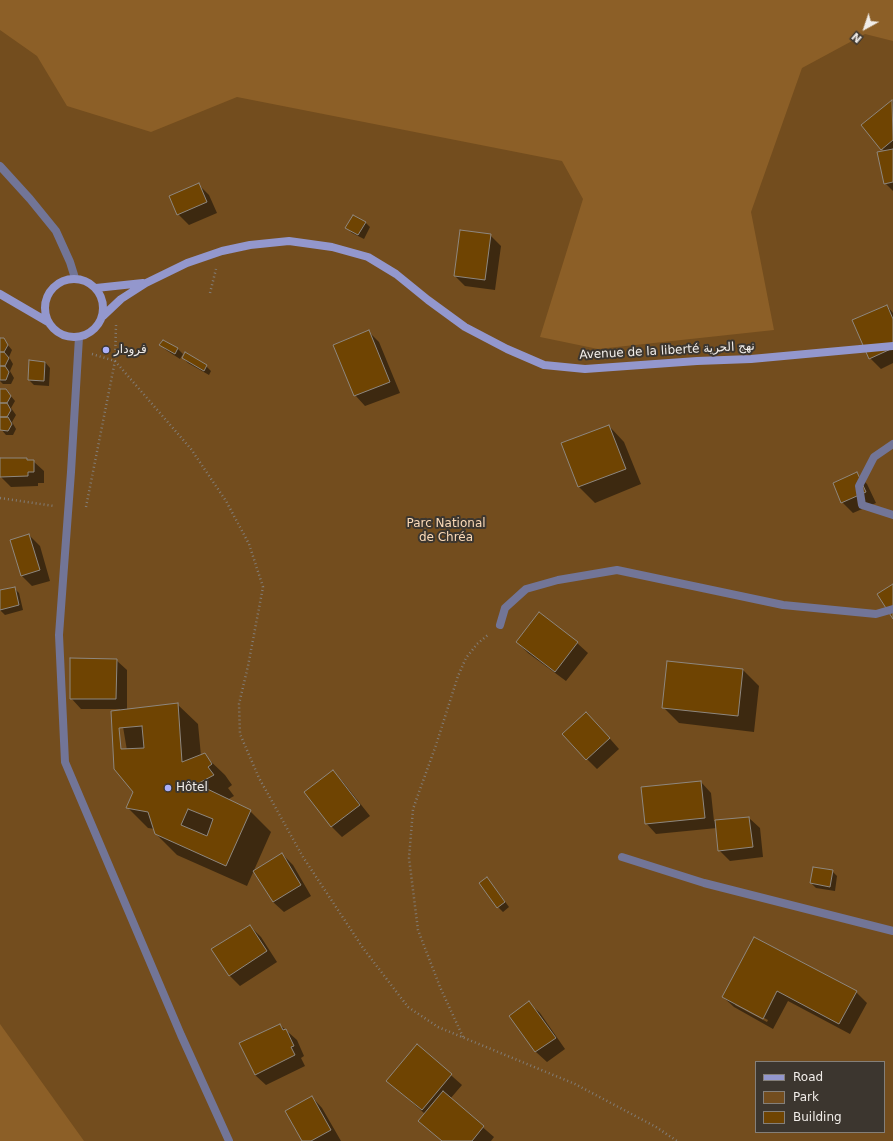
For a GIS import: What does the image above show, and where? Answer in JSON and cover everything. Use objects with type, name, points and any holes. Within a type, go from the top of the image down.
[{"type":"main road","name":"Avenue de la liberté نهج الحرية","points":[[103,316],[116,304],[146,283],[187,263],[222,251],[250,245],[289,241],[332,246],[368,257],[396,274],[465,327],[507,349],[544,365],[585,369],[751,359],[893,346]]},
{"type":"main road","points":[[0,294],[48,322],[61,334],[70,337],[87,335],[99,324],[103,316],[104,306],[102,297],[96,288],[90,283],[75,278],[64,280],[49,292],[45,302],[45,312],[48,322]]},
{"type":"main road","name":"Avenue de la liberté نهج الحرية","points":[[96,288],[146,283]]},
{"type":"street","points":[[0,166],[56,231],[70,262],[75,278]]},
{"type":"street","points":[[79,337],[59,635],[65,762],[181,1035],[229,1141]]},
{"type":"street","points":[[893,444],[874,457],[859,486],[862,504],[893,516]]},
{"type":"street","points":[[500,625],[505,608],[526,589],[558,580],[617,570],[783,605],[876,614],[893,609]]},
{"type":"street","points":[[622,857],[704,883],[893,931]]},
{"type":"path","points":[[210,293],[214,275],[219,263]]},
{"type":"path","points":[[0,498],[85,511],[115,361],[116,304]]},
{"type":"path","points":[[78,350],[115,361],[191,449],[226,501],[249,544],[263,587],[239,704],[240,734],[259,778],[303,857],[363,948],[408,1007],[438,1027],[575,1084],[656,1127],[677,1141]]},
{"type":"path","points":[[463,1037],[440,987],[418,930],[410,858],[413,809],[436,745],[458,676],[466,658],[477,644],[500,625]]},
{"type":"green space","name":"Parc National de Chréa","points":[[0,0],[893,0],[893,1141],[0,1141]]},
{"type":"shaded area","points":[[0,0],[893,0],[893,41],[865,34],[802,68],[751,212],[774,330],[598,349],[540,337],[583,199],[562,161],[237,97],[151,132],[67,106],[37,56],[0,30]]},
{"type":"shaded area","points":[[0,1024],[84,1141],[0,1141]]},
{"type":"building","points":[[892,100],[893,140],[881,150],[861,125]]},
{"type":"building","points":[[893,149],[893,182],[884,184],[877,152]]},
{"type":"building","points":[[199,183],[207,202],[177,215],[169,196]]},
{"type":"building","points":[[353,215],[366,222],[358,235],[345,228]]},
{"type":"building","points":[[460,230],[491,234],[485,280],[454,276]]},
{"type":"building","points":[[887,305],[893,319],[893,348],[869,359],[852,320]]},
{"type":"building","points":[[369,330],[390,382],[354,396],[333,345]]},
{"type":"building","points":[[0,338],[4,338],[8,345],[4,352],[0,352]]},
{"type":"building","points":[[163,340],[178,348],[175,354],[159,345]]},
{"type":"building","points":[[0,352],[4,352],[9,358],[5,366],[0,366]]},
{"type":"building","points":[[185,352],[207,365],[204,371],[182,358]]},
{"type":"building","points":[[29,360],[45,362],[44,381],[28,380]]},
{"type":"building","points":[[0,366],[5,366],[9,372],[6,380],[0,380]]},
{"type":"building","points":[[0,389],[6,389],[11,396],[7,403],[0,403]]},
{"type":"building","points":[[0,403],[7,403],[11,410],[7,417],[0,417]]},
{"type":"building","points":[[0,417],[8,417],[12,424],[8,431],[0,430]]},
{"type":"building","points":[[609,425],[626,469],[578,487],[561,443]]},
{"type":"building","points":[[0,458],[27,458],[27,460],[34,460],[34,472],[28,472],[28,476],[0,477]]},
{"type":"building","points":[[857,472],[866,492],[841,503],[833,483]]},
{"type":"building","points":[[29,534],[40,570],[21,576],[10,540]]},
{"type":"building","points":[[893,584],[893,619],[877,594]]},
{"type":"building","points":[[15,587],[19,605],[0,610],[0,590]]},
{"type":"building","points":[[539,612],[578,642],[555,672],[516,642]]},
{"type":"building","points":[[70,658],[117,659],[116,699],[70,699]]},
{"type":"building","points":[[667,661],[743,669],[738,716],[662,708]]},
{"type":"building","name":"Hôtel","points":[[178,703],[182,762],[205,753],[212,764],[208,767],[214,775],[197,784],[251,810],[226,866],[155,834],[148,812],[126,808],[133,792],[114,769],[111,711]]},
{"type":"building","points":[[586,712],[610,738],[586,760],[562,734]]},
{"type":"building","points":[[142,726],[144,748],[121,749],[119,728]]},
{"type":"building","points":[[333,770],[360,805],[331,827],[304,792]]},
{"type":"building","points":[[701,781],[705,818],[645,824],[641,787]]},
{"type":"building","points":[[188,809],[213,819],[207,836],[181,825]]},
{"type":"building","points":[[749,817],[753,847],[718,851],[715,820]]},
{"type":"building","points":[[282,853],[301,885],[273,902],[253,871]]},
{"type":"building","points":[[813,867],[833,870],[830,887],[810,883]]},
{"type":"building","points":[[487,877],[505,902],[497,908],[479,883]]},
{"type":"building","points":[[250,925],[267,951],[229,976],[211,949]]},
{"type":"building","points":[[754,937],[857,991],[839,1024],[777,991],[763,1019],[722,997]]},
{"type":"building","points":[[529,1001],[556,1038],[535,1052],[509,1016]]},
{"type":"building","points":[[280,1024],[283,1030],[286,1029],[294,1046],[291,1047],[295,1055],[255,1075],[239,1043]]},
{"type":"building","points":[[417,1044],[452,1074],[422,1110],[386,1081]]},
{"type":"building","points":[[443,1091],[484,1126],[472,1141],[442,1141],[418,1121]]},
{"type":"building","points":[[312,1096],[331,1130],[311,1141],[302,1141],[285,1111]]},
{"type":"place","name":"فرودار","points":[[106,350]]},
{"type":"place","name":"Hôtel","points":[[168,788]]}]
